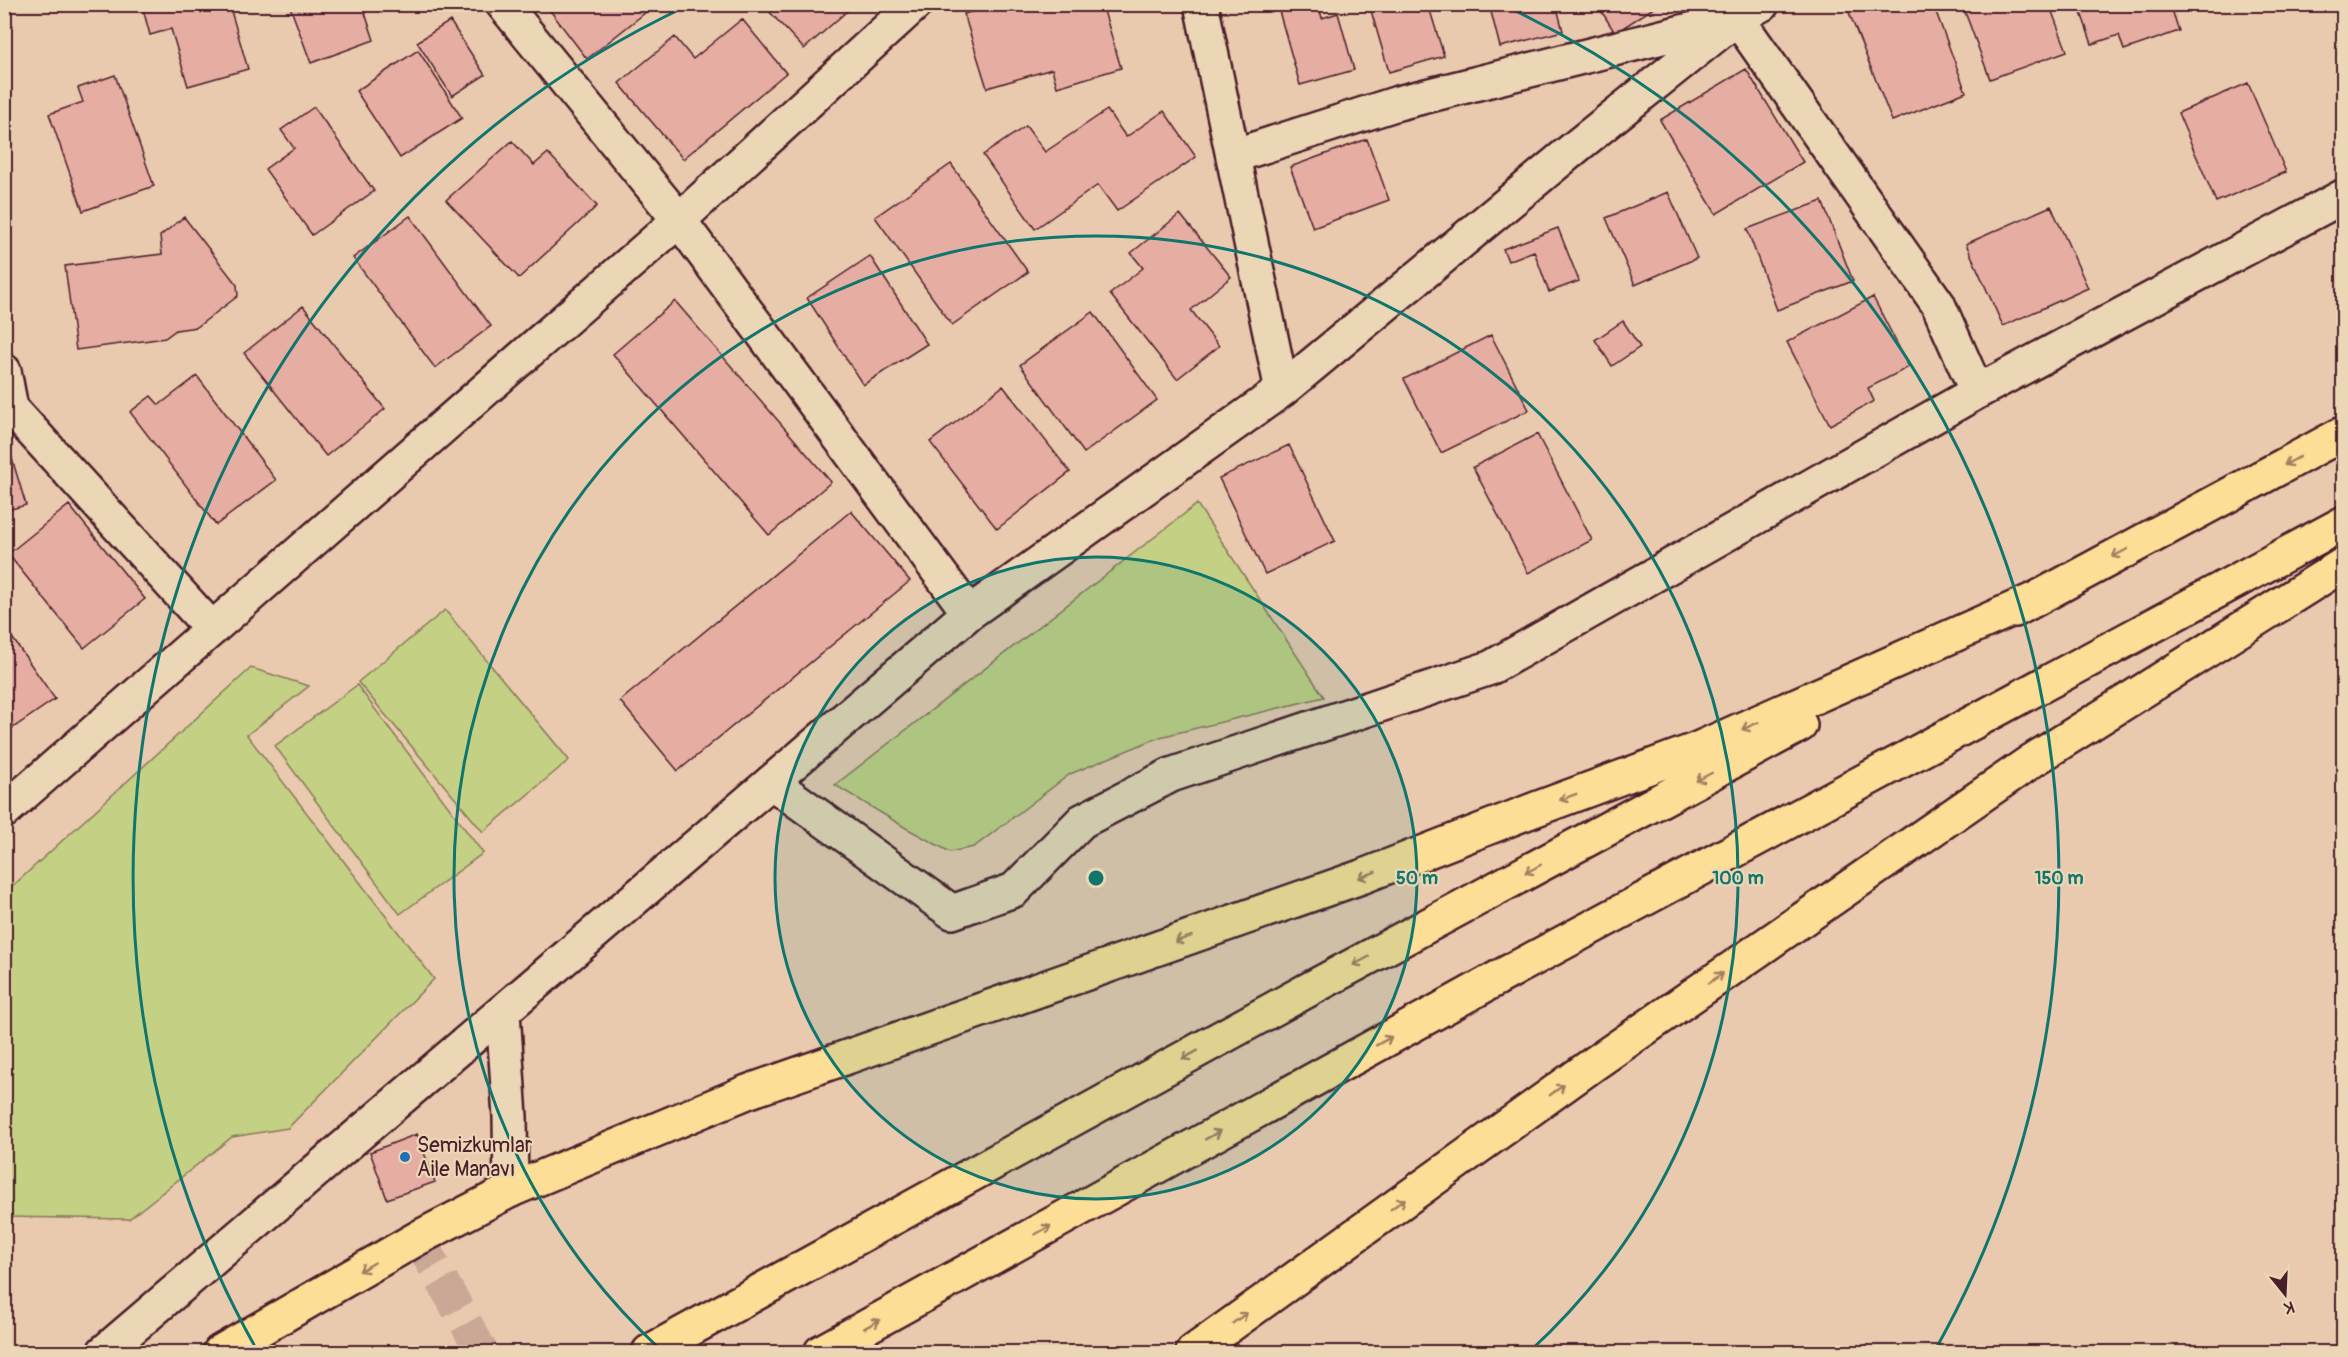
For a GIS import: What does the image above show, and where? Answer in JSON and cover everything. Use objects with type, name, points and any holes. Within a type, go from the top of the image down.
[{"type":"highway","points":[[649,1353],[1306,991],[2343,433]]},
{"type":"highway","points":[[821,1353],[1505,974],[2343,524]]},
{"type":"highway","points":[[1193,1353],[1595,1063],[2030,762],[2343,564]]},
{"type":"highway","points":[[220,1353],[418,1238],[511,1190],[747,1092],[1350,881],[1695,750],[2033,600]]},
{"type":"street","points":[[503,4],[679,220],[969,613]]},
{"type":"street","points":[[4,811],[679,220],[915,4]]},
{"type":"street","points":[[1201,4],[1282,390]]},
{"type":"street","points":[[1233,156],[1398,103],[1745,9]]},
{"type":"street","points":[[104,1353],[969,613],[1282,390],[1745,9]]},
{"type":"street","points":[[1745,9],[1938,304],[1977,392]]},
{"type":"street","points":[[771,782],[952,912],[1014,890],[1082,821],[1171,775],[1490,668],[1977,392],[2343,196]]},
{"type":"street","points":[[4,371],[8,409],[212,629]]},
{"type":"street","points":[[503,1012],[510,1117],[511,1190]]},
{"type":"green space","points":[[1197,504],[1324,697],[1160,737],[1070,774],[974,847],[950,852],[835,785]]},
{"type":"green space","points":[[445,610],[569,760],[483,832],[358,682]]},
{"type":"green space","points":[[251,668],[309,686],[247,735],[434,979],[288,1128],[232,1137],[129,1219],[5,1217],[5,893]]},
{"type":"green space","points":[[357,685],[483,853],[400,914],[275,746]]},
{"type":"building","points":[[159,4],[229,4],[248,69],[188,86],[171,29],[150,35],[143,9]]},
{"type":"building","points":[[289,4],[374,4],[364,10],[374,40],[311,63]]},
{"type":"building","points":[[545,4],[656,4],[587,59]]},
{"type":"building","points":[[770,4],[855,4],[804,49],[766,8]]},
{"type":"building","points":[[995,4],[1102,4],[1121,68],[1057,87],[1052,69],[987,88],[964,14]]},
{"type":"building","points":[[1277,4],[1318,4],[1322,18],[1338,13],[1354,70],[1300,85]]},
{"type":"building","points":[[1369,4],[1428,4],[1444,56],[1389,72]]},
{"type":"building","points":[[1489,4],[1556,4],[1563,31],[1500,47]]},
{"type":"building","points":[[1597,4],[1660,4],[1615,33]]},
{"type":"building","points":[[1933,4],[1966,92],[1892,121],[1846,5]]},
{"type":"building","points":[[1962,4],[2049,4],[2067,51],[1990,79]]},
{"type":"building","points":[[2078,4],[2170,4],[2179,31],[2124,50],[2119,35],[2092,44]]},
{"type":"building","points":[[742,19],[786,73],[683,159],[619,83],[675,37],[693,59]]},
{"type":"building","points":[[450,21],[485,75],[452,96],[417,42]]},
{"type":"building","points":[[418,50],[462,118],[400,158],[356,91]]},
{"type":"building","points":[[1746,69],[1803,162],[1716,214],[1660,120]]},
{"type":"building","points":[[115,75],[154,186],[83,211],[49,114],[83,102],[78,88]]},
{"type":"building","points":[[2248,83],[2286,172],[2216,202],[2178,113]]},
{"type":"building","points":[[314,107],[374,191],[312,235],[265,169],[294,148],[281,130]]},
{"type":"building","points":[[1107,110],[1126,137],[1164,111],[1196,157],[1117,211],[1098,185],[1035,229],[983,155],[1026,126],[1045,152]]},
{"type":"building","points":[[1367,139],[1389,200],[1313,228],[1290,167]]},
{"type":"building","points":[[512,141],[534,165],[548,153],[597,206],[519,278],[446,200]]},
{"type":"building","points":[[951,164],[1028,272],[952,325],[875,217]]},
{"type":"building","points":[[1668,192],[1697,258],[1635,285],[1606,218]]},
{"type":"building","points":[[1822,201],[1853,281],[1777,310],[1747,229]]},
{"type":"building","points":[[2051,206],[2088,288],[2003,326],[1966,244]]},
{"type":"building","points":[[1180,214],[1231,277],[1191,310],[1219,346],[1177,379],[1110,294],[1143,268],[1131,253]]},
{"type":"building","points":[[410,216],[491,326],[435,368],[353,258]]},
{"type":"building","points":[[184,217],[237,285],[238,296],[197,327],[176,330],[165,338],[76,350],[65,266],[162,254],[160,236]]},
{"type":"building","points":[[1558,228],[1579,281],[1549,292],[1534,251],[1508,261],[1503,249]]},
{"type":"building","points":[[870,256],[927,344],[863,385],[807,298]]},
{"type":"building","points":[[1873,297],[1909,367],[1868,388],[1874,401],[1830,425],[1787,342]]},
{"type":"building","points":[[675,301],[831,482],[769,535],[613,354]]},
{"type":"building","points":[[303,306],[385,409],[326,456],[244,353]]},
{"type":"building","points":[[1093,312],[1157,400],[1084,453],[1020,365]]},
{"type":"building","points":[[1623,321],[1640,347],[1612,366],[1595,340]]},
{"type":"building","points":[[1491,335],[1529,410],[1441,453],[1404,379]]},
{"type":"building","points":[[197,376],[276,480],[216,525],[130,412],[151,396],[159,405]]},
{"type":"building","points":[[1003,386],[1070,472],[997,529],[930,442]]},
{"type":"building","points":[[4,432],[26,505],[4,511]]},
{"type":"building","points":[[1537,434],[1592,540],[1528,573],[1473,467]]},
{"type":"building","points":[[1289,445],[1335,541],[1265,574],[1219,478]]},
{"type":"building","points":[[69,505],[145,599],[84,648],[8,554]]},
{"type":"building","points":[[851,511],[910,581],[678,771],[620,701]]},
{"type":"building","points":[[4,626],[55,699],[4,734]]},
{"type":"building","points":[[417,1134],[435,1182],[387,1199],[370,1152]]},
{"type":"tunnel","points":[[418,1238],[482,1352]]},
{"type":"place","name":"Semizkumlar Aile Manavı","points":[[405,1157]]}]
